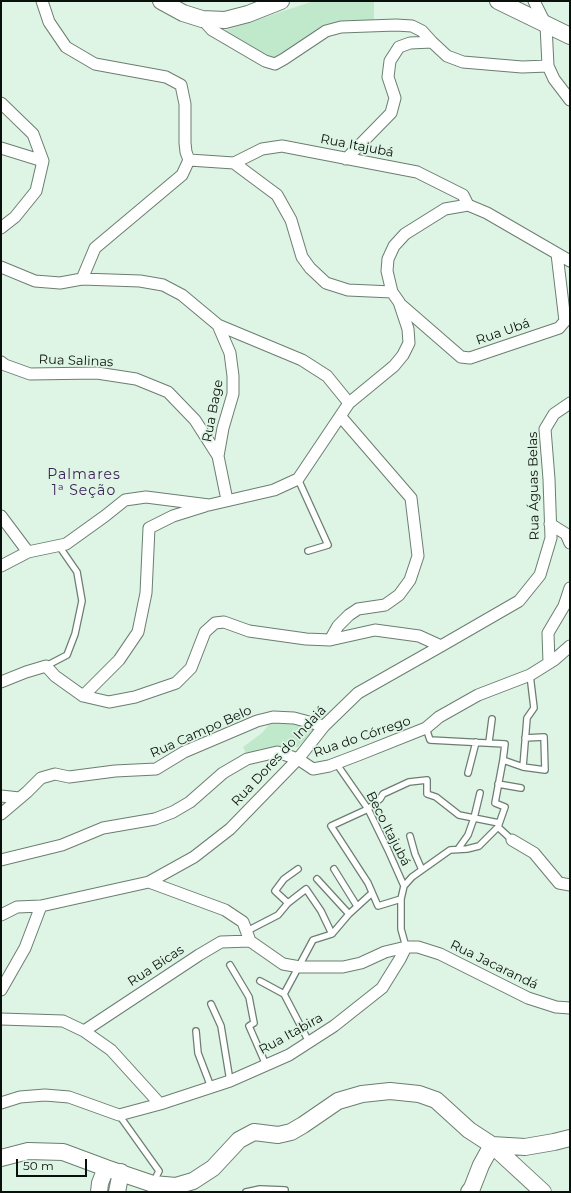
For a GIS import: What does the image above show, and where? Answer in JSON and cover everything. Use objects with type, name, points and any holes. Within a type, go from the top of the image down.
[{"type":"street","points":[[42,1],[49,22],[66,47],[96,64],[166,77],[180,85],[185,104],[185,143],[189,160],[182,174],[95,248],[82,279]]},
{"type":"street","points":[[161,1],[183,13],[202,19],[225,20],[248,14],[281,1]]},
{"type":"street","points":[[498,1],[570,36]]},
{"type":"street","points":[[534,1],[546,25],[548,66],[554,79],[570,100]]},
{"type":"street","points":[[202,19],[212,30],[265,61],[275,64],[326,31],[341,27],[396,25],[412,26],[422,31],[447,56],[463,62],[522,67],[548,66]]},
{"type":"street","points":[[346,158],[391,113],[394,98],[388,76],[390,61],[399,47],[410,43],[432,42]]},
{"type":"street","points":[[1,103],[33,134],[43,161],[36,191],[15,217],[1,228]]},
{"type":"street","name":"Rua Itajubá","points":[[234,163],[262,149],[282,146],[417,172],[463,195],[468,205]]},
{"type":"street","points":[[1,148],[43,161]]},
{"type":"street","points":[[189,160],[234,163],[276,195],[291,220],[302,257],[310,268],[326,283],[348,290],[392,292]]},
{"type":"street","points":[[83,696],[120,660],[138,632],[146,594],[149,528],[173,516],[228,500],[274,490],[298,479],[349,403],[394,366],[403,355],[409,343],[408,329],[399,302],[392,292],[387,271],[388,259],[394,246],[405,234],[445,209],[468,205],[487,213],[570,261]]},
{"type":"street","name":"Rua Ubá","points":[[399,302],[461,357],[470,358],[559,328],[565,321],[557,254]]},
{"type":"street","points":[[1,267],[35,281],[60,283],[82,279],[140,282],[163,285],[182,295],[218,325],[302,360],[327,376],[349,403]]},
{"type":"street","name":"Rua Bage","points":[[218,325],[230,353],[233,376],[233,394],[223,428],[218,456]]},
{"type":"street","name":"Rua Salinas","points":[[1,362],[5,366],[30,374],[97,373],[136,379],[168,392],[195,420],[218,456],[228,500]]},
{"type":"street","name":"Rua Águas Belas","points":[[441,646],[519,601],[540,575],[551,538],[546,429],[554,414],[570,403]]},
{"type":"street","points":[[330,640],[338,626],[348,615],[358,609],[385,605],[399,595],[410,580],[418,556],[411,498],[341,416]]},
{"type":"street","points":[[1,566],[28,552],[66,544],[125,500],[146,497],[209,505]]},
{"type":"street","points":[[1,516],[28,552]]},
{"type":"street","points":[[550,524],[566,534],[570,543]]},
{"type":"street","points":[[549,663],[548,633],[564,606],[570,588]]},
{"type":"street","points":[[1,682],[46,666],[55,676],[83,696],[109,702],[135,697],[176,683],[191,668],[205,632],[215,623],[224,622],[249,631],[306,639],[330,640],[375,630],[419,636],[441,646]]},
{"type":"street","name":"Rua Dores do Indaiá","points":[[41,906],[149,882],[194,857],[230,829],[298,759],[324,726],[358,693],[441,646]]},
{"type":"street","name":"Rua do Córrego","points":[[1,860],[62,845],[103,828],[155,820],[190,802],[223,773],[247,759],[277,752],[298,759],[313,769],[336,763],[426,728],[439,717],[478,695],[530,675],[549,663],[570,646]]},
{"type":"street","name":"Rua Campo Belo","points":[[19,798],[41,778],[55,774],[69,777],[115,771],[156,769],[184,752],[257,721],[274,717],[294,718],[324,726]]},
{"type":"street","points":[[1,796],[19,798]]},
{"type":"street","points":[[1,814],[19,798]]},
{"type":"street","points":[[512,840],[534,853],[558,883],[570,885]]},
{"type":"street","points":[[149,882],[225,910],[243,922],[248,936],[283,964],[300,967],[343,967],[361,963],[385,952],[406,946]]},
{"type":"street","points":[[1,915],[17,907],[41,906],[25,948],[1,990]]},
{"type":"street","name":"Rua Bicas","points":[[84,1031],[221,942],[248,936]]},
{"type":"street","name":"Rua Jacarandá","points":[[406,946],[418,947],[440,954],[528,998],[556,1007],[570,1008]]},
{"type":"street","name":"Rua Itabira","points":[[120,1115],[211,1088],[289,1055],[334,1026],[382,988],[400,959],[406,946]]},
{"type":"street","points":[[1,1019],[63,1021],[84,1031],[111,1050],[160,1104]]},
{"type":"street","points":[[1,1158],[28,1151],[63,1152],[164,1187],[176,1186],[193,1181],[213,1168],[239,1140],[254,1132],[278,1136],[291,1132],[303,1125],[338,1101],[362,1094],[390,1091],[419,1094],[436,1100],[469,1130],[492,1145],[543,1192]]},
{"type":"street","points":[[1,1103],[20,1097],[45,1095],[69,1097],[120,1115]]},
{"type":"street","points":[[492,1145],[524,1147],[570,1138]]},
{"type":"street","points":[[469,1192],[492,1145]]},
{"type":"street","points":[[99,1192],[100,1183],[113,1170]]},
{"type":"street","points":[[113,1170],[117,1192]]},
{"type":"lane","points":[[298,479],[328,544],[308,551]]},
{"type":"lane","points":[[46,666],[67,654],[75,634],[82,601],[77,572],[59,546]]},
{"type":"lane","points":[[523,766],[527,718],[534,708],[530,675]]},
{"type":"lane","points":[[489,742],[492,719]]},
{"type":"lane","points":[[406,946],[401,929],[404,886],[412,877],[450,850],[467,849],[479,846],[499,825],[504,807],[495,803],[506,744],[430,740],[426,728]]},
{"type":"lane","points":[[503,760],[523,766],[545,770],[544,737],[525,738]]},
{"type":"lane","points":[[468,773],[476,742]]},
{"type":"lane","name":"Beco Itajubá","points":[[336,763],[368,809],[404,886]]},
{"type":"lane","points":[[402,900],[378,906],[368,883],[331,826],[368,809],[380,799],[383,794],[409,782],[427,780],[427,794],[436,797],[459,815],[499,825],[512,840]]},
{"type":"lane","points":[[498,784],[521,788]]},
{"type":"lane","points":[[458,849],[468,835],[480,793]]},
{"type":"lane","points":[[410,836],[415,854],[422,870]]},
{"type":"lane","points":[[288,902],[275,891],[284,879],[298,869]]},
{"type":"lane","points":[[334,869],[357,906]]},
{"type":"lane","points":[[317,879],[349,914]]},
{"type":"lane","points":[[248,936],[278,915],[288,902],[306,889],[321,911],[332,934]]},
{"type":"lane","points":[[284,994],[300,967],[313,940],[332,934],[349,914],[372,893]]},
{"type":"lane","points":[[230,965],[249,997],[254,1023],[249,1026],[266,1065]]},
{"type":"lane","points":[[260,981],[284,994],[309,1042]]},
{"type":"lane","points":[[211,1004],[221,1026],[230,1081]]},
{"type":"lane","points":[[196,1031],[198,1053],[211,1088]]},
{"type":"lane","points":[[120,1115],[159,1171],[164,1187]]},
{"type":"lane","points":[[246,1192],[260,1189],[285,1190]]},
{"type":"green space","points":[[314,1],[374,1],[374,23],[344,23],[275,63],[223,31]]},
{"type":"green space","points":[[272,721],[291,722],[316,728],[298,747],[260,749],[247,755],[243,747],[262,733]]},
{"type":"district","name":"Palmares 1ª Seção","points":[[84,484]]}]
